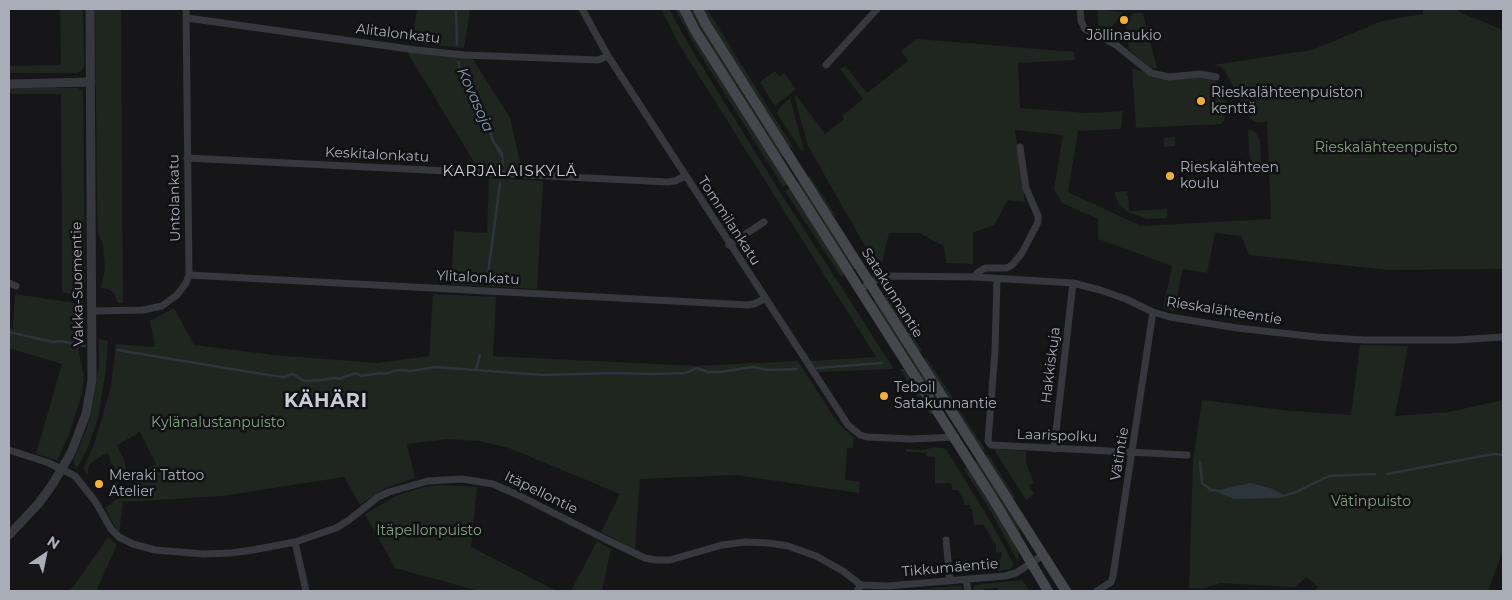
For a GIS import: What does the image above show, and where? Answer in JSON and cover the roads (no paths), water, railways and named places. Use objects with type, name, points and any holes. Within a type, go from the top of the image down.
[{"type":"main road","name":"Satakunnantie","points":[[684,9],[696,32],[993,499],[1048,591]]},
{"type":"main road","name":"Satakunnantie","points":[[698,9],[731,65],[1066,591]]},
{"type":"street","name":"Vakka-Suomentie","points":[[9,535],[39,503],[71,453],[86,414],[92,380],[90,9]]},
{"type":"street","name":"Untolankatu","points":[[186,9],[189,275]]},
{"type":"street","name":"Tommilankatu","points":[[582,9],[608,56],[764,299],[848,425],[860,435],[867,437],[911,439],[953,437]]},
{"type":"street","points":[[826,65],[877,9]]},
{"type":"street","points":[[1080,9],[1081,21],[1085,29],[1106,39],[1142,67],[1156,75],[1169,77],[1200,74],[1216,77]]},
{"type":"street","name":"Alitalonkatu","points":[[187,18],[454,54],[598,60],[608,56]]},
{"type":"street","points":[[9,84],[91,82]]},
{"type":"street","points":[[975,277],[977,273],[985,268],[1006,268],[1012,265],[1022,254],[1038,222],[1038,216],[1026,188],[1020,147]]},
{"type":"street","name":"Keskitalonkatu","points":[[187,158],[668,182],[685,176]]},
{"type":"street","points":[[729,245],[764,222]]},
{"type":"street","points":[[93,311],[143,310],[162,306],[177,295],[189,275]]},
{"type":"street","name":"Ylitalonkatu","points":[[189,275],[748,305],[764,299]]},
{"type":"street","name":"Rieskalähteentie","points":[[859,290],[879,278],[890,276],[975,277],[1073,283],[1126,299],[1153,312],[1170,317],[1236,328],[1364,340],[1456,340],[1503,337]]},
{"type":"street","name":"Laarispolku","points":[[996,279],[995,351],[988,441],[991,446],[1054,450],[1133,451],[1187,455]]},
{"type":"street","name":"Hakkiskuja","points":[[1054,450],[1073,283]]},
{"type":"street","name":"Vätintie","points":[[1097,591],[1111,582],[1113,576],[1153,312]]},
{"type":"street","points":[[953,437],[966,436]]},
{"type":"street","name":"Itäpellontie","points":[[9,450],[50,462],[75,476],[95,501],[114,533],[122,540],[140,547],[177,552],[212,553],[254,550],[296,542],[336,528],[378,497],[389,492],[428,481],[462,479],[493,484],[645,558],[670,560],[722,545],[745,542],[769,543],[788,546],[816,556],[843,570],[859,588]]},
{"type":"street","points":[[946,540],[950,581]]},
{"type":"street","points":[[296,542],[306,591]]},
{"type":"street","name":"Tikkumäentie","points":[[859,588],[1011,575],[1043,555]]},
{"type":"street","points":[[966,580],[968,591]]},
{"type":"waterway","name":"Kovasoja","points":[[456,9],[457,44]]},
{"type":"waterway","name":"Kovasoja","points":[[489,283],[488,274],[500,183]]},
{"type":"waterway","points":[[9,332],[53,342],[61,341],[85,346]]},
{"type":"waterway","points":[[117,350],[283,377],[293,374],[304,381],[339,379],[356,373],[361,376],[435,367],[543,375],[686,373],[697,368],[707,372],[753,367],[768,370],[796,369]]},
{"type":"waterway","points":[[476,370],[480,355]]},
{"type":"waterway","points":[[817,368],[882,363]]},
{"type":"waterway","points":[[1387,474],[1493,454],[1503,455]]},
{"type":"waterway","points":[[1200,462],[1202,483],[1211,490],[1219,491]]},
{"type":"waterway","points":[[1283,496],[1296,492],[1329,476],[1375,474]]},
{"type":"place","name":"Jöllinaukio","points":[[1124,20]]},
{"type":"place","name":"Rieskalähteenpuiston kenttä","points":[[1201,101]]},
{"type":"place","name":"Rieskalähteen koulu","points":[[1170,176]]},
{"type":"place","name":"Teboil Satakunnantie","points":[[884,396]]},
{"type":"place","name":"Meraki Tattoo Atelier","points":[[99,484]]},
{"type":"district","name":"KARJALAISKYLÄ","points":[[510,172]]},
{"type":"district","name":"KÄHÄRI","points":[[326,401]]},
{"type":"park label","name":"Rieskalähteenpuisto","points":[[1386,148]]},
{"type":"park label","name":"Kylänalustanpuisto","points":[[218,423]]},
{"type":"park label","name":"Vätinpuisto","points":[[1371,502]]},
{"type":"park label","name":"Itäpellonpuisto","points":[[429,531]]}]
